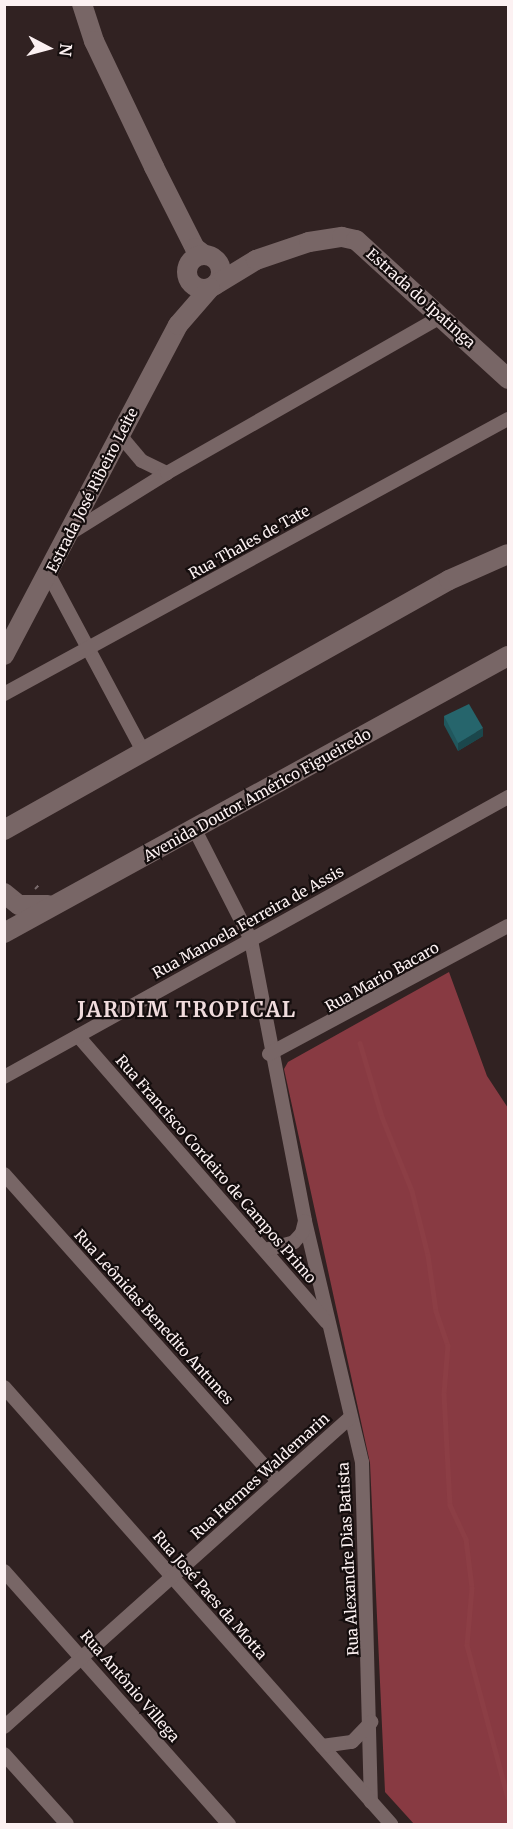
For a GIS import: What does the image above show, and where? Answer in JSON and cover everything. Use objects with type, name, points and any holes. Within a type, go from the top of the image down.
[{"type":"main road","name":"Estrada José Ribeiro Leite","points":[[82,4],[94,41],[179,219],[208,256]]},
{"type":"main road","name":"Estrada José Ribeiro Leite","points":[[178,325],[187,269],[179,219]]},
{"type":"main road","name":"Estrada do Ipatinga","points":[[212,287],[256,260],[326,237],[356,240],[442,316],[508,379]]},
{"type":"main road","name":"Estrada do Ipatinga","points":[[208,256],[224,261],[256,260]]},
{"type":"main road","points":[[208,256],[221,270],[212,287],[193,285],[187,269],[193,259],[208,256]]},
{"type":"main road","name":"Estrada José Ribeiro Leite","points":[[4,655],[49,575],[119,434],[178,325],[212,287]]},
{"type":"main road","points":[[6,831],[449,579],[508,554]]},
{"type":"main road","name":"Avenida Doutor Américo Figueiredo","points":[[4,933],[59,900],[195,830],[508,656]]},
{"type":"main road","points":[[4,893],[19,905],[30,907],[59,900]]},
{"type":"street","points":[[69,534],[167,473],[442,316]]},
{"type":"street","name":"Rua Thales de Tate","points":[[4,694],[508,419]]},
{"type":"street","points":[[119,434],[142,461],[167,473]]},
{"type":"street","points":[[49,575],[143,751]]},
{"type":"street","name":"Rua Manoela Ferreira de Assis","points":[[4,1077],[508,797]]},
{"type":"street","name":"Rua Alexandre Dias Batista","points":[[195,830],[250,940],[269,1053],[304,1221],[349,1419],[362,1462],[371,1722],[371,1802]]},
{"type":"street","name":"Rua Mario Bacaro","points":[[269,1053],[508,926]]},
{"type":"street","name":"Rua Francisco Cordeiro de Campos Primo","points":[[78,1036],[329,1323]]},
{"type":"street","name":"Rua Leônidas Benedito Antunes","points":[[4,1174],[278,1482]]},
{"type":"street","points":[[265,1250],[294,1242],[302,1233],[304,1221]]},
{"type":"street","name":"Rua José Paes da Motta","points":[[4,1387],[391,1824]]},
{"type":"street","name":"Rua Hermes Waldemarin","points":[[4,1727],[349,1419]]},
{"type":"street","name":"Rua Antônio Villega","points":[[4,1571],[229,1824]]},
{"type":"street","points":[[322,1746],[352,1742],[371,1722]]},
{"type":"street","points":[[4,1754],[67,1824]]},
{"type":"shaded area","points":[[449,972],[487,1076],[508,1108],[508,1824],[414,1824],[385,1792],[370,1463],[284,1069],[288,1062]]},
{"type":"building","points":[[469,704],[483,728],[458,743],[444,716]]},
{"type":"waterway","points":[[360,1043],[382,1117],[412,1191],[428,1255],[436,1311],[448,1345],[444,1394],[450,1505],[466,1539],[472,1588],[467,1645],[508,1798]]},
{"type":"district","name":"JARDIM TROPICAL","points":[[187,1010]]}]
